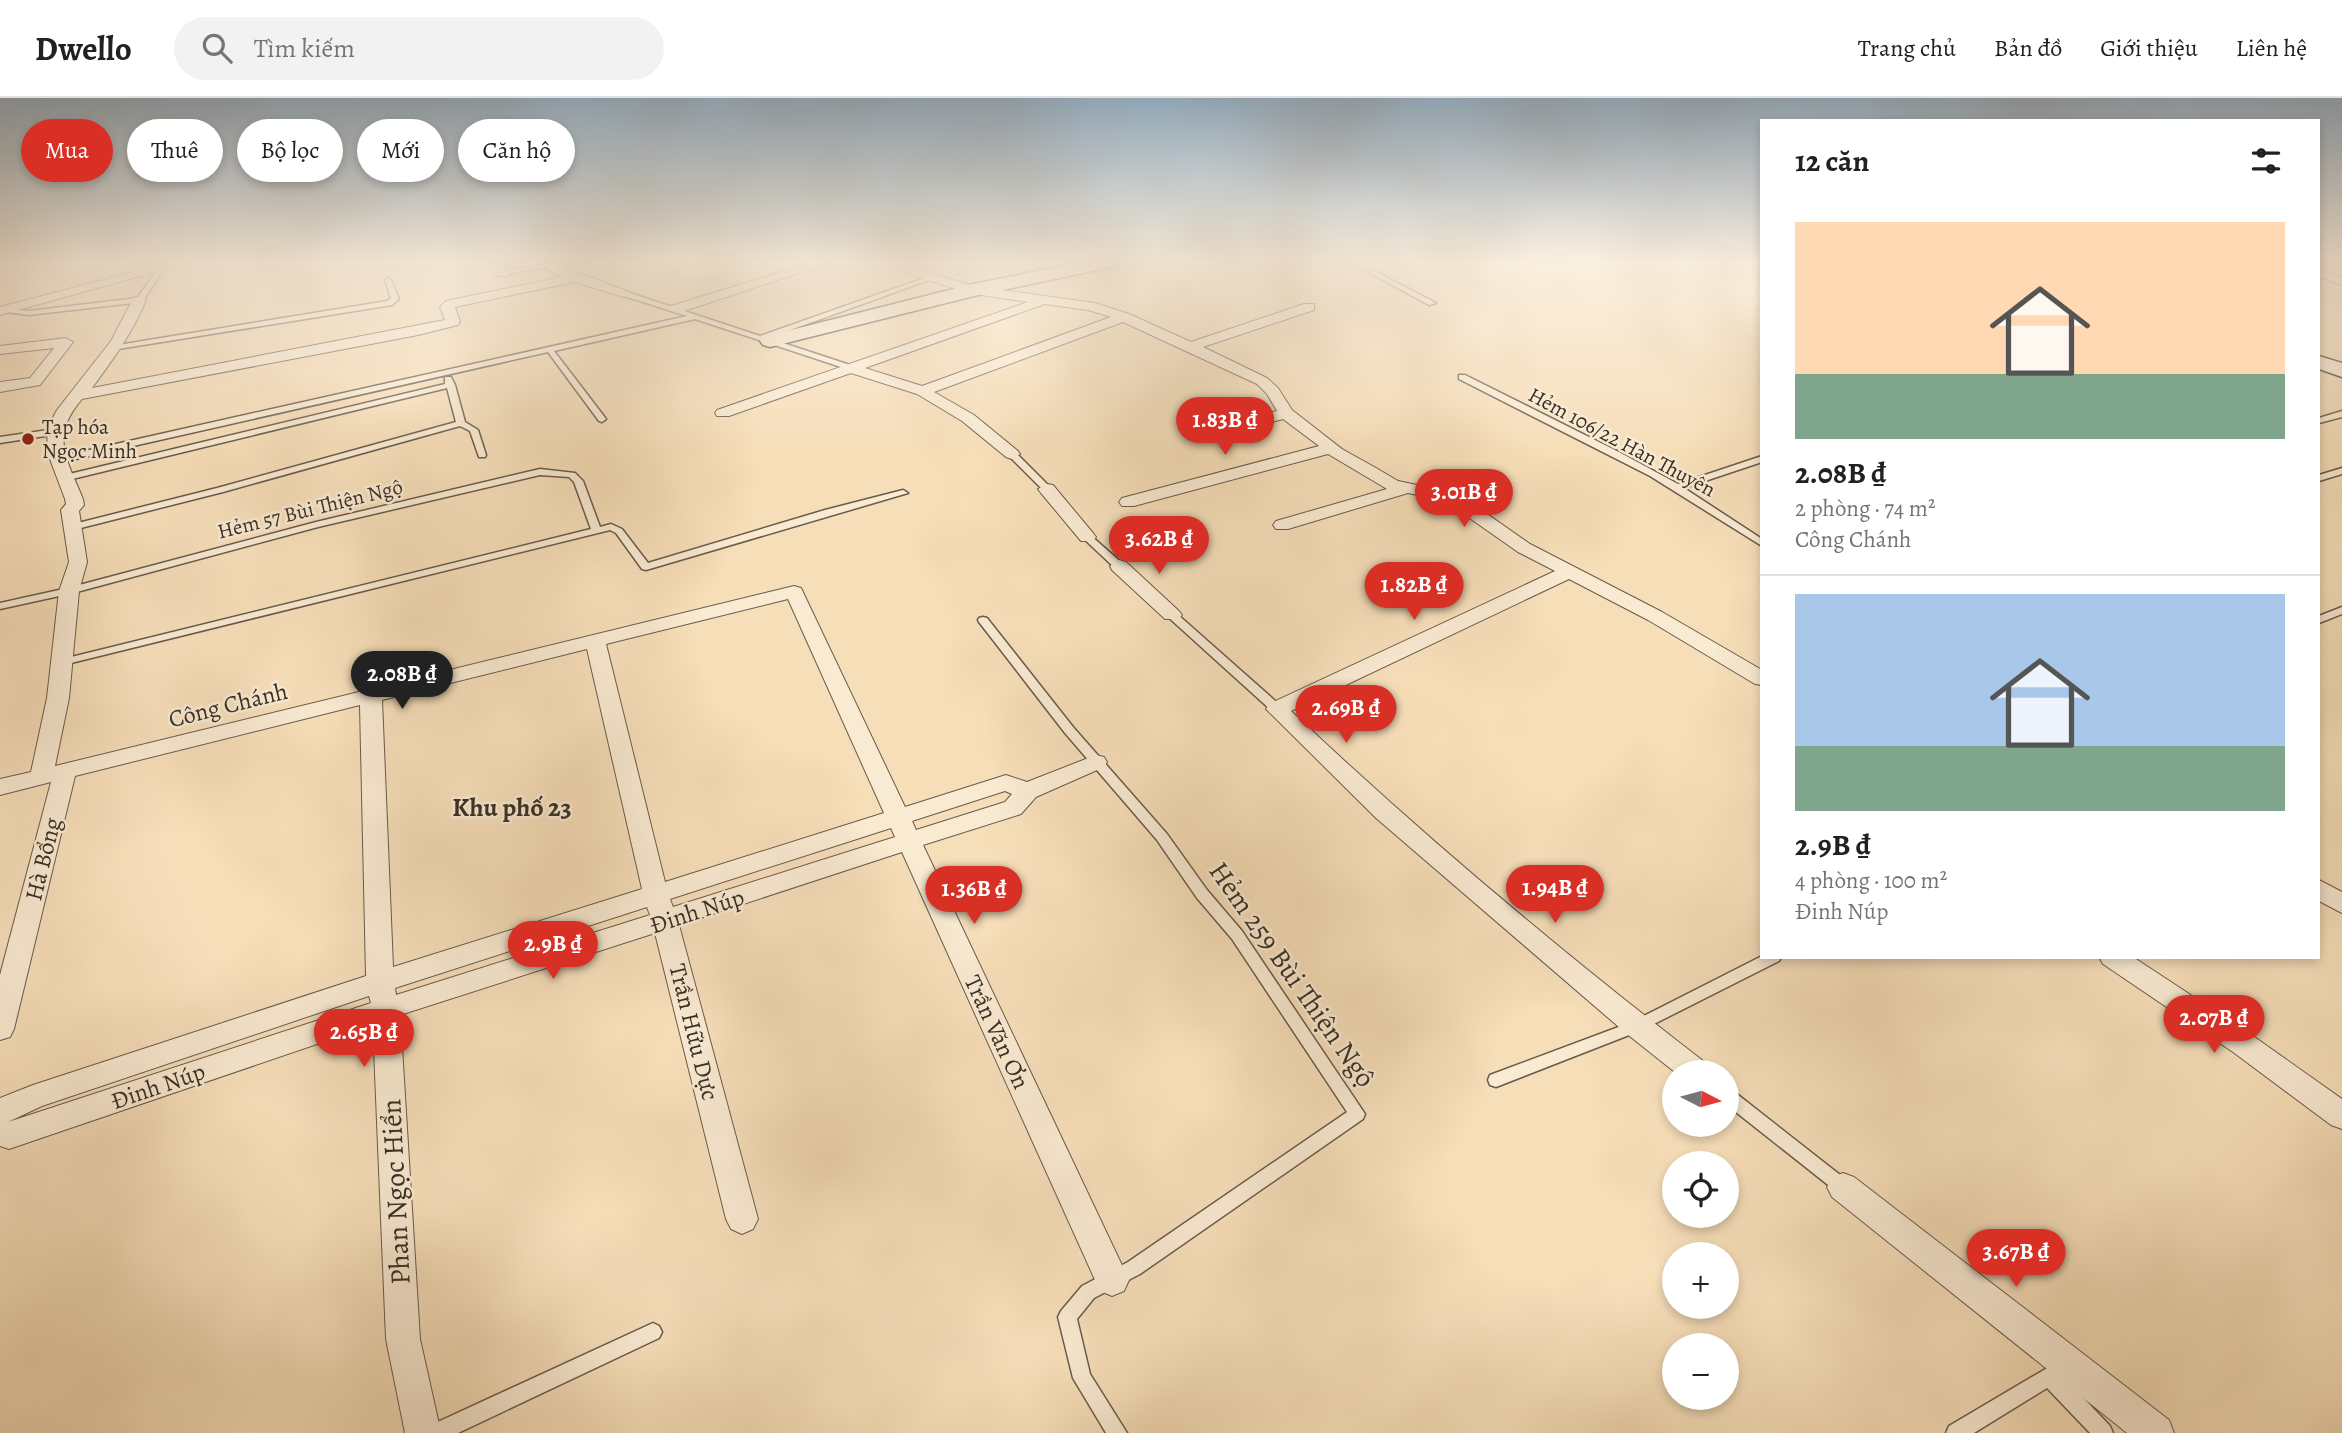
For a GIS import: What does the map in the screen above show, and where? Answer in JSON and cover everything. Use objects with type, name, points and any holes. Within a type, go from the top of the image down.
[{"type":"street","points":[[55,432],[57,423],[129,322]]},
{"type":"street","points":[[76,396],[452,322]]},
{"type":"street","points":[[765,340],[839,322]]},
{"type":"street","points":[[723,413],[982,322]]},
{"type":"street","points":[[922,391],[1110,322]]},
{"type":"street","points":[[1136,322],[1262,382],[1273,391],[1286,413],[1331,448],[1381,478],[1407,488],[1445,496],[1524,548],[1655,616],[1760,678]]},
{"type":"street","points":[[1190,348],[1264,322]]},
{"type":"street","points":[[0,349],[66,342],[36,382],[0,387]]},
{"type":"street","points":[[2320,362],[2342,371]]},
{"type":"street","points":[[850,368],[922,391],[968,418],[1012,454]]},
{"type":"street","points":[[1203,435],[1286,413]]},
{"type":"street","name":"Hà Bổng","points":[[0,1029],[53,774],[69,591],[78,562],[70,510],[75,505],[74,499],[58,460],[55,432]]},
{"type":"street","points":[[1128,502],[1331,448]]},
{"type":"street","points":[[1282,525],[1407,488]]},
{"type":"street","points":[[1047,489],[1087,537]]},
{"type":"street","points":[[1119,566],[1172,615]]},
{"type":"street","points":[[1569,572],[1277,709],[1384,812],[1680,1060]]},
{"type":"street","name":"Công Chánh","points":[[0,787],[794,592]]},
{"type":"street","name":"Trần Văn Ơn","points":[[794,592],[1112,1280]]},
{"type":"street","name":"Trần Hữu Dực","points":[[595,641],[660,909],[742,1219]]},
{"type":"street","name":"Phan Ngọc Hiển","points":[[371,697],[383,995],[403,1339],[422,1433]]},
{"type":"street","name":"Đinh Núp","points":[[0,1112],[33,1097],[383,995],[660,909],[910,843],[1013,808],[1028,791],[1096,762]]},
{"type":"street","name":"Đinh Núp","points":[[660,909],[899,818],[1006,783],[1028,791]]},
{"type":"street","points":[[2320,890],[2342,904]]},
{"type":"street","points":[[2115,959],[2243,1044],[2342,1116]]},
{"type":"street","name":"Đinh Núp","points":[[0,1132],[9,1136],[383,995]]},
{"type":"street","points":[[1843,1187],[2156,1433]]},
{"type":"lane","points":[[112,348],[270,322]]},
{"type":"lane","points":[[58,460],[670,322]]},
{"type":"lane","points":[[710,322],[850,368]]},
{"type":"lane","points":[[765,340],[812,322]]},
{"type":"lane","points":[[550,350],[602,419]]},
{"type":"lane","points":[[446,373],[461,423]]},
{"type":"lane","name":"Hẻm 106/22 Hàn Thuyên","points":[[1462,377],[1621,457],[1676,488],[1760,542]]},
{"type":"lane","points":[[64,478],[451,385]]},
{"type":"lane","points":[[2320,421],[2342,414]]},
{"type":"lane","points":[[73,527],[220,491],[461,423],[474,430],[482,456]]},
{"type":"lane","points":[[0,440],[55,432]]},
{"type":"lane","points":[[1012,454],[1047,489]]},
{"type":"lane","points":[[1676,488],[1760,460]]},
{"type":"lane","points":[[2320,478],[2342,471]]},
{"type":"lane","name":"Hẻm 57 Bùi Thiện Ngộ","points":[[0,606],[69,591],[316,525],[540,472],[572,475],[578,481],[596,530]]},
{"type":"lane","points":[[63,662],[611,527],[619,531],[646,567],[828,512],[904,494]]},
{"type":"lane","points":[[1087,537],[1119,566]]},
{"type":"lane","points":[[2320,620],[2342,610]]},
{"type":"lane","points":[[1172,615],[1277,709]]},
{"type":"lane","name":"Hẻm 259 Bùi Thiện Ngộ","points":[[983,620],[1096,762],[1162,836],[1202,894],[1237,935],[1357,1114],[1134,1268],[1088,1292],[1067,1317],[1072,1347],[1082,1378],[1117,1433]]},
{"type":"lane","points":[[1496,1080],[1637,1026],[1770,959]]},
{"type":"lane","points":[[1740,1106],[1843,1187]]},
{"type":"lane","points":[[436,1433],[653,1332]]},
{"type":"lane","points":[[1956,1433],[2049,1376],[2103,1433]]},
{"type":"place","name":"Tạp hóa Ngọc Minh","points":[[28,439]]},
{"type":"district","name":"Khu phố 23","points":[[512,807]]}]
